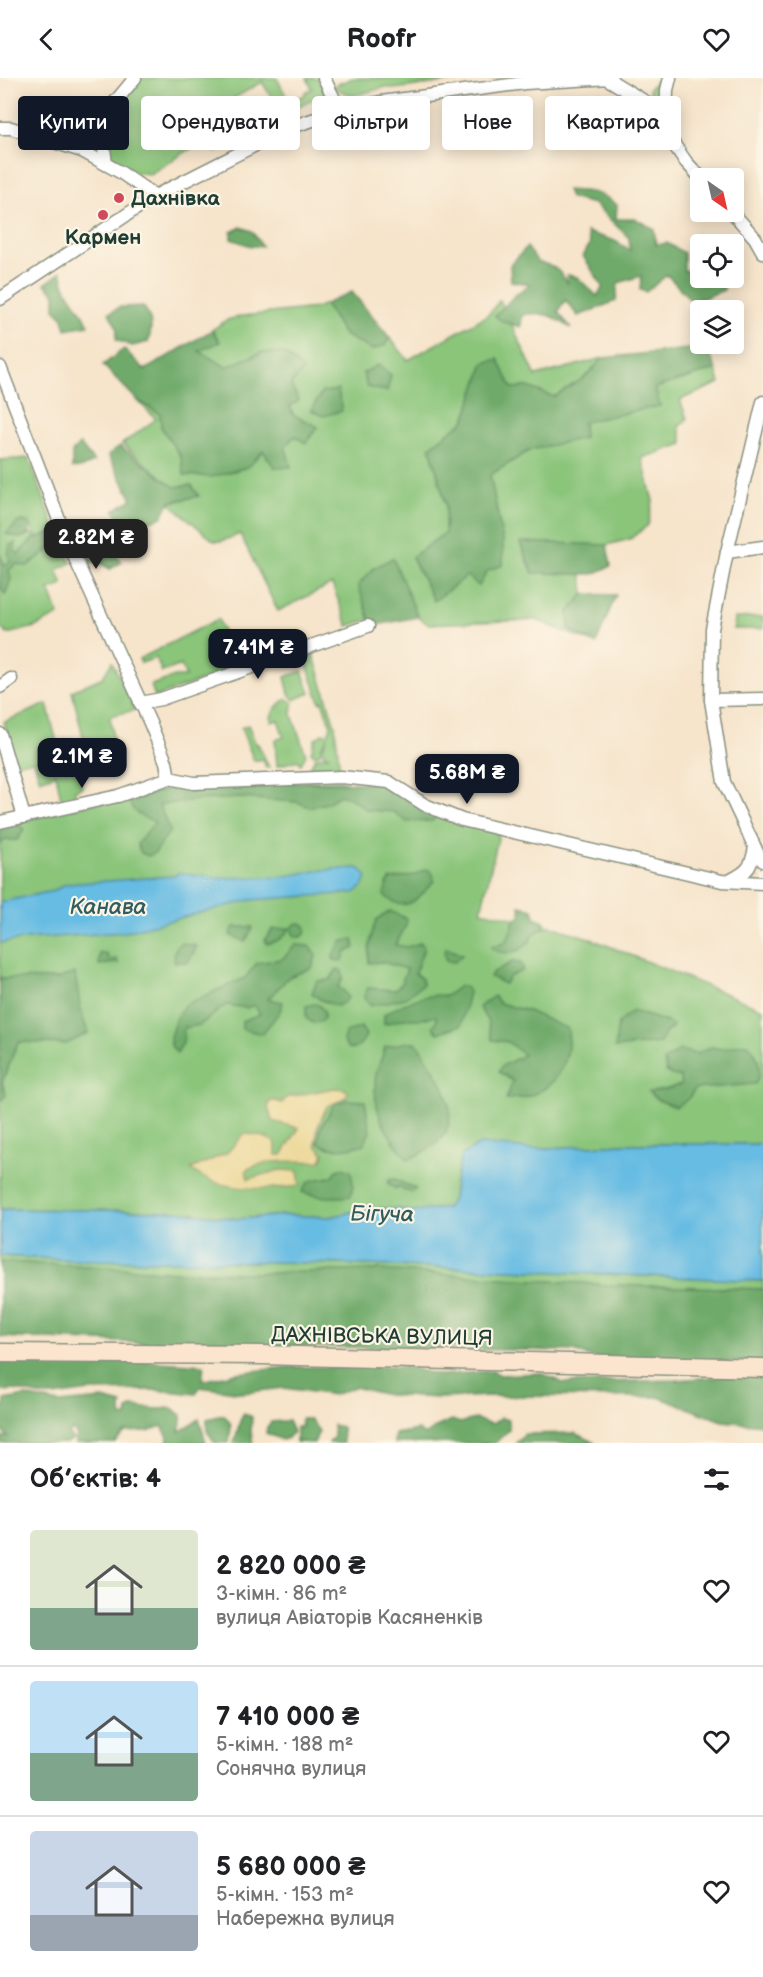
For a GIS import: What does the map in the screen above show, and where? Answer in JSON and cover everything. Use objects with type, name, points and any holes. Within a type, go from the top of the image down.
[{"type":"street","points":[[106,164],[102,132],[110,108],[135,78]]},
{"type":"street","points":[[324,78],[333,96]]},
{"type":"street","points":[[606,78],[637,96]]},
{"type":"street","points":[[420,96],[524,80],[611,78]]},
{"type":"street","points":[[667,96],[670,78]]},
{"type":"street","points":[[0,299],[155,196],[291,127],[312,120]]},
{"type":"street","points":[[0,128],[11,128],[82,151],[155,196]]},
{"type":"street","points":[[678,150],[692,168]]},
{"type":"street","points":[[741,222],[755,238],[763,252]]},
{"type":"street","points":[[0,367],[74,557],[166,762],[170,778]]},
{"type":"street","points":[[763,402],[726,552],[712,628],[711,700],[724,782],[763,861]]},
{"type":"street","points":[[726,552],[763,547]]},
{"type":"street","points":[[140,703],[161,699],[368,626]]},
{"type":"street","points":[[0,687],[11,680]]},
{"type":"street","points":[[711,700],[763,699]]},
{"type":"street","points":[[0,734],[24,817]]},
{"type":"street","points":[[0,822],[118,796],[170,778],[194,783],[341,777],[389,782],[425,805],[462,820],[728,882],[763,883]]},
{"type":"street","points":[[728,882],[745,873],[752,864],[755,848]]},
{"type":"street","name":"ДАХНІВСЬКА ВУЛИЦЯ","points":[[0,1353],[270,1356],[763,1368]]},
{"type":"green space","points":[[139,78],[277,78],[286,96],[271,96],[262,82],[238,96],[141,96],[141,150],[189,150],[150,174],[130,172],[109,159],[108,150],[129,150],[129,96],[124,96]]},
{"type":"green space","points":[[307,78],[317,78],[325,93],[312,96],[312,100],[300,106],[300,97],[312,89]]},
{"type":"green space","points":[[353,78],[502,78],[469,79],[394,89],[386,87],[353,96],[333,86]]},
{"type":"green space","points":[[656,81],[664,81],[664,96],[651,96],[649,89]]},
{"type":"green space","points":[[567,190],[594,193],[611,200],[617,205],[616,219],[636,219],[654,229],[656,245],[667,243],[684,253],[684,271],[690,270],[690,288],[724,288],[724,290],[698,300],[691,300],[667,275],[646,292],[640,290],[641,276],[618,283],[616,301],[578,316],[565,300],[558,312],[571,328],[543,314],[522,315],[521,327],[504,322],[495,316],[516,294],[530,284],[511,281],[510,265],[527,247],[538,262],[556,269],[568,284],[567,275],[577,277],[597,296],[603,287],[583,256],[590,244],[587,232],[615,241],[630,250],[629,238],[594,204],[570,198]]},
{"type":"green space","points":[[241,227],[252,231],[262,246],[251,246],[231,239],[231,232]]},
{"type":"green space","points":[[61,272],[69,293],[89,325],[66,329],[63,318],[55,309],[55,294],[45,284]]},
{"type":"green space","points":[[352,292],[389,337],[386,345],[372,350],[344,335],[325,304]]},
{"type":"green space","points":[[500,300],[536,376],[603,358],[584,378],[554,397],[528,387],[512,388],[498,360],[484,363],[465,420],[430,447],[446,505],[445,533],[412,557],[434,600],[503,542],[490,475],[532,449],[545,446],[582,422],[659,406],[655,388],[716,369],[720,383],[680,400],[687,419],[679,427],[683,444],[642,458],[653,501],[648,525],[630,539],[607,545],[520,543],[533,573],[582,574],[584,594],[568,613],[569,629],[596,644],[536,620],[428,624],[418,617],[392,558],[359,585],[370,619],[348,626],[332,584],[278,611],[240,534],[222,541],[214,541],[169,503],[198,496],[192,485],[174,487],[122,444],[156,419],[137,400],[160,414],[161,427],[181,457],[263,451],[290,466],[284,446],[295,436],[318,427],[293,415],[262,352],[226,367],[198,351],[220,342],[212,330],[227,320],[242,316],[316,308],[325,304],[344,335],[386,345],[389,337],[408,360],[488,315]]},
{"type":"green space","points":[[143,306],[151,323],[148,342],[132,346],[116,340],[117,328],[109,313],[120,307]]},
{"type":"green space","points":[[212,330],[220,342],[199,351],[226,367],[262,352],[284,353],[304,370],[291,385],[299,401],[290,406],[293,415],[318,427],[306,443],[295,436],[285,446],[291,467],[275,468],[263,451],[248,467],[212,477],[184,475],[181,457],[161,427],[160,414],[137,400],[103,365],[124,349],[145,370]]},
{"type":"green space","points":[[690,349],[690,354],[709,354],[716,369],[655,388],[660,406],[583,422],[584,438],[530,450],[490,475],[503,542],[503,565],[487,571],[479,586],[467,576],[434,601],[412,557],[445,533],[446,505],[430,447],[465,420],[484,363],[498,359],[512,388],[528,387],[554,397],[584,378],[603,358]]},
{"type":"green space","points":[[378,365],[391,375],[387,391],[367,387],[363,373]]},
{"type":"green space","points":[[338,390],[342,411],[323,416],[311,410],[322,392]]},
{"type":"green space","points":[[80,444],[94,462],[80,468],[72,468],[72,452]]},
{"type":"green space","points":[[120,446],[174,487],[191,485],[199,496],[169,502],[162,517],[128,529],[114,510],[132,499],[108,455]]},
{"type":"green space","points":[[29,458],[56,531],[32,540],[18,554],[15,551],[11,561],[4,566],[0,554],[0,460]],"holes":[[[23,521],[30,523],[36,537],[30,533],[21,538],[13,534]]]},
{"type":"green space","points":[[18,522],[30,523],[30,533],[21,538],[6,534]]},
{"type":"green space","points":[[56,531],[60,542],[27,566],[16,564],[9,570],[11,580],[5,595],[0,585],[0,554],[4,566],[11,561],[8,555],[10,545],[16,542],[15,551],[18,554],[32,540]]},
{"type":"green space","points":[[60,542],[71,563],[57,570],[63,585],[49,590],[59,615],[35,627],[7,634],[0,627],[0,576],[16,564],[27,566]]},
{"type":"green space","points":[[520,542],[607,545],[611,566],[593,574],[533,573]]},
{"type":"green space","points":[[91,547],[95,563],[85,563],[81,558]]},
{"type":"green space","points":[[111,550],[122,562],[110,569],[99,562]]},
{"type":"green space","points":[[393,558],[418,617],[372,626],[358,585],[375,567]]},
{"type":"green space","points":[[584,594],[616,595],[596,644],[569,629],[568,613]]},
{"type":"green space","points":[[763,617],[763,629],[734,629],[735,618]]},
{"type":"green space","points":[[218,619],[238,667],[155,697],[151,685],[175,677],[186,677],[181,665],[162,672],[156,658],[141,663],[139,659]]},
{"type":"green space","points":[[313,653],[335,726],[340,771],[308,770],[316,757],[328,756],[324,754],[323,748],[327,738],[321,748],[321,753],[314,755],[311,752],[315,739],[324,733],[327,736],[331,726],[304,657]]},
{"type":"green space","points":[[112,662],[135,710],[110,716],[114,748],[91,756],[83,736],[72,691],[103,677]]},
{"type":"green space","points":[[302,671],[310,693],[294,700],[289,694],[285,677]]},
{"type":"green space","points":[[288,699],[293,703],[292,715],[306,755],[301,764],[298,760],[277,766],[275,740],[284,737],[278,720],[271,722],[271,718],[276,708]]},
{"type":"green space","points":[[47,704],[57,743],[72,740],[82,787],[75,790],[75,800],[62,803],[56,774],[40,780],[34,761],[16,763],[4,722]]},
{"type":"green space","points":[[248,725],[269,767],[266,768],[263,759],[254,761],[241,728]]},
{"type":"green space","points":[[340,780],[499,834],[481,911],[554,927],[589,938],[763,1009],[763,1144],[626,1144],[530,1149],[480,1144],[455,1183],[453,1200],[446,1208],[412,1212],[400,1209],[368,1208],[330,1217],[285,1215],[238,1219],[177,1211],[0,1209],[0,826],[173,784],[178,787]]},
{"type":"green space","points":[[251,782],[379,783],[433,813],[435,818],[432,821],[407,822],[394,812],[367,810],[352,799],[340,795],[327,803],[309,807],[297,802],[241,798],[197,800],[159,805],[170,831],[155,853],[148,856],[141,853],[137,844],[155,822],[139,815],[129,802],[167,789]]},
{"type":"green space","points":[[17,822],[24,830],[17,840],[5,840],[0,844],[0,826]]},
{"type":"green space","points":[[429,870],[433,874],[434,881],[412,902],[399,904],[384,895],[391,879],[415,875]]},
{"type":"green space","points":[[520,906],[533,909],[535,917],[545,922],[546,927],[533,935],[521,949],[505,953],[495,950],[491,947],[503,944],[513,922],[521,915]]},
{"type":"green space","points":[[390,911],[407,919],[406,926],[395,945],[407,947],[421,943],[424,948],[415,973],[422,979],[423,984],[405,998],[371,1006],[364,998],[368,988],[395,990],[401,984],[407,969],[382,962],[369,963],[369,947],[376,920]]},
{"type":"green space","points":[[299,923],[304,925],[306,930],[304,935],[299,937],[294,935],[292,930],[294,925]]},
{"type":"green space","points":[[234,927],[253,927],[245,942],[230,935]]},
{"type":"green space","points":[[290,928],[280,939],[267,944],[265,939],[273,929]]},
{"type":"green space","points":[[353,939],[355,948],[345,952],[343,961],[334,960],[333,956],[341,942]]},
{"type":"green space","points":[[182,943],[197,946],[188,962],[175,962],[175,951]]},
{"type":"green space","points":[[296,945],[309,946],[316,956],[312,968],[289,977],[268,999],[283,1002],[279,1013],[262,1034],[242,1029],[242,1021],[260,1014],[254,1005],[247,1008],[226,1005],[200,1025],[184,1028],[183,1043],[177,1053],[171,1046],[170,1037],[175,1021],[184,1005],[245,978],[257,963],[282,959]]},
{"type":"green space","points":[[446,948],[462,955],[454,962],[446,961],[444,952]]},
{"type":"green space","points":[[100,953],[107,954],[109,960],[117,959],[118,963],[99,965]]},
{"type":"green space","points":[[512,962],[521,963],[523,970],[509,977],[505,984],[490,977],[492,973]]},
{"type":"green space","points":[[337,969],[342,971],[343,978],[338,987],[348,998],[337,1006],[321,1000],[312,993],[317,981],[330,980]]},
{"type":"green space","points":[[75,973],[81,1012],[88,1033],[66,1044],[19,1042],[2,1082],[6,1095],[0,1102],[0,978],[57,979]]},
{"type":"green space","points":[[460,986],[464,986],[469,992],[461,1025],[438,1033],[433,1027],[436,1016],[404,1019],[384,1024],[384,1015],[398,1007],[423,997],[446,996]]},
{"type":"green space","points":[[494,996],[499,1003],[528,1011],[568,1029],[567,1051],[561,1070],[548,1086],[539,1092],[526,1097],[506,1099],[513,1081],[499,1072],[502,1066],[524,1055],[508,1042],[492,1040],[488,1022],[479,1007]]},
{"type":"green space","points":[[319,1005],[324,1011],[324,1018],[320,1022],[313,1023],[306,1018],[306,1006]]},
{"type":"green space","points":[[633,1011],[673,1025],[660,1043],[615,1048],[618,1023]]},
{"type":"green space","points":[[361,1027],[366,1035],[364,1040],[355,1049],[348,1048],[343,1041],[345,1033]]},
{"type":"green space","points":[[416,1042],[427,1058],[445,1091],[449,1107],[449,1122],[443,1136],[430,1149],[408,1159],[380,1118],[375,1088],[375,1077],[385,1047]]},
{"type":"green space","points":[[748,1044],[757,1058],[759,1075],[755,1084],[695,1089],[688,1099],[676,1107],[658,1100],[649,1092],[681,1085],[680,1077],[666,1071],[664,1061],[680,1050],[696,1054],[712,1047],[722,1049]]},
{"type":"green space","points":[[346,1100],[365,1101],[370,1132],[364,1144],[341,1149],[323,1146],[318,1143],[320,1129],[334,1104]]},
{"type":"green space","points":[[342,1168],[351,1171],[353,1185],[351,1196],[326,1197],[302,1192],[308,1183],[333,1176]]},
{"type":"green space","points":[[394,1179],[416,1189],[412,1192],[403,1190],[399,1186],[396,1189],[388,1184],[389,1180]]},
{"type":"green space","points":[[0,1256],[74,1260],[278,1262],[763,1281],[763,1289],[609,1285],[377,1270],[265,1273],[176,1272],[0,1262]]},
{"type":"green space","points":[[0,1262],[176,1272],[265,1273],[377,1270],[609,1285],[763,1289],[763,1363],[593,1358],[574,1351],[170,1344],[0,1337]]},
{"type":"green space","points":[[114,1359],[204,1365],[202,1381],[236,1373],[287,1367],[405,1367],[440,1375],[493,1371],[500,1375],[541,1373],[563,1383],[676,1380],[763,1373],[763,1425],[722,1421],[658,1397],[439,1398],[387,1395],[354,1387],[334,1395],[284,1388],[242,1393],[200,1387],[196,1394],[155,1390],[89,1391],[54,1396],[16,1390],[0,1391],[0,1361],[46,1363]]},
{"type":"green space","points":[[25,1396],[60,1403],[103,1399],[122,1404],[122,1417],[127,1416],[128,1410],[133,1407],[172,1408],[182,1416],[179,1432],[199,1419],[206,1442],[167,1443],[168,1437],[162,1426],[148,1431],[125,1432],[115,1443],[75,1443],[77,1435],[73,1430],[68,1433],[73,1439],[66,1443],[0,1443],[0,1438],[8,1437],[0,1428],[5,1400]]},
{"type":"green space","points":[[244,1413],[252,1417],[253,1443],[233,1443],[240,1421]]},
{"type":"green space","points":[[223,1415],[230,1424],[229,1443],[215,1443],[207,1431],[207,1419]]},
{"type":"green space","points":[[501,1418],[509,1420],[509,1430],[495,1443],[394,1443],[395,1434],[418,1430],[425,1435],[452,1420],[460,1423],[475,1419],[492,1424]]},
{"type":"green space","points":[[301,1419],[310,1419],[319,1431],[314,1443],[296,1442],[296,1427],[302,1427]]},
{"type":"green space","points":[[288,1421],[293,1432],[288,1438],[282,1440],[266,1433],[271,1422]]},
{"type":"green space","points":[[333,1425],[342,1427],[343,1443],[329,1443],[334,1437]]},
{"type":"green space","points":[[575,1433],[595,1443],[516,1443],[525,1434]]},
{"type":"sand","points":[[335,1088],[344,1089],[349,1093],[342,1100],[327,1106],[317,1129],[316,1146],[324,1154],[321,1161],[263,1163],[246,1170],[248,1179],[280,1170],[298,1171],[300,1186],[243,1188],[228,1186],[214,1182],[191,1169],[227,1153],[244,1134],[261,1136],[276,1143],[276,1155],[282,1155],[299,1128],[272,1121],[268,1107],[270,1101],[282,1103],[287,1097]]},
{"type":"water","name":"Канава","points":[[357,868],[367,877],[362,887],[354,893],[251,900],[125,932],[0,943],[0,902],[53,891],[66,884],[173,876],[179,873],[218,878],[280,877],[322,870]]},
{"type":"water","name":"Бігуча","points":[[480,1144],[530,1149],[626,1144],[763,1144],[763,1281],[278,1262],[74,1260],[0,1256],[0,1209],[177,1211],[238,1219],[285,1215],[330,1217],[368,1208],[400,1209],[412,1212],[446,1208],[453,1199],[462,1155]]},
{"type":"place","name":"Дахнівка","points":[[119,198]]},
{"type":"place","name":"Кармен","points":[[103,215]]}]
